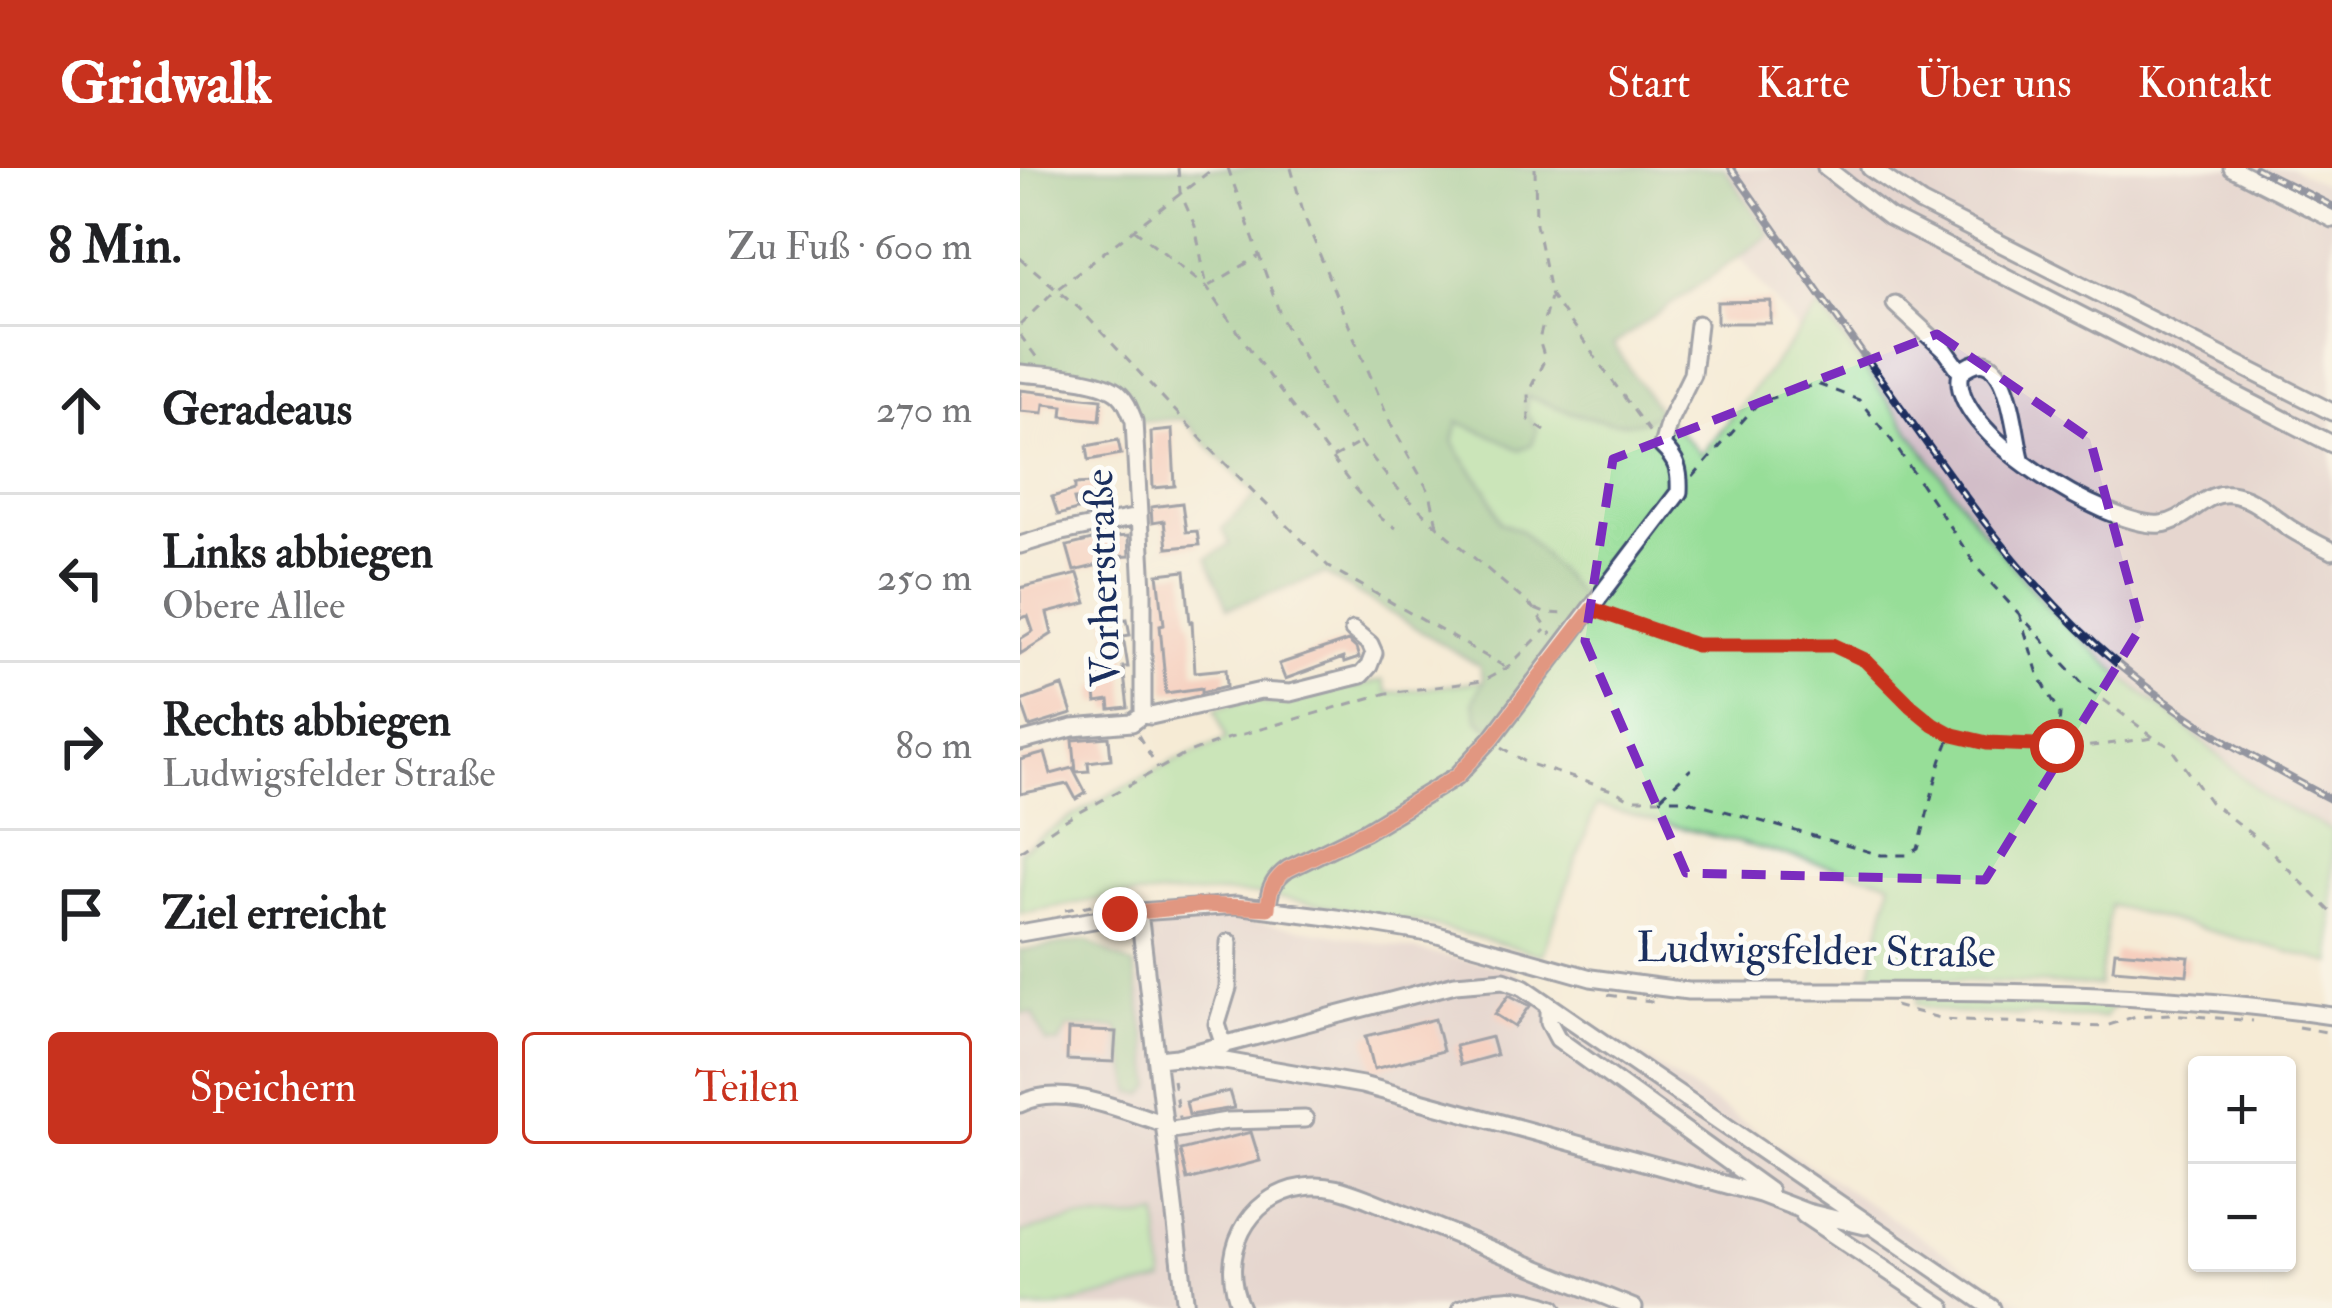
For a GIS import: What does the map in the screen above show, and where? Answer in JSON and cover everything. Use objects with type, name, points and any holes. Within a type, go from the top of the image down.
[{"type":"street","points":[[1826,168],[1889,217],[2332,444]]},
{"type":"street","points":[[1870,168],[1921,203],[2332,412]]},
{"type":"street","points":[[2232,168],[2332,219]]},
{"type":"street","points":[[1895,304],[1946,351],[1961,372]]},
{"type":"street","points":[[1268,908],[1276,878],[1457,776],[1492,738],[1679,492],[1675,458],[1662,446],[1692,374],[1697,324]]},
{"type":"street","points":[[2022,461],[2007,387],[1999,371],[1988,364],[1967,366],[1959,379],[1970,410],[2022,461],[2079,498],[2138,521],[2160,524],[2211,496],[2237,495],[2332,551]]},
{"type":"street","points":[[1020,373],[1096,383],[1118,392]]},
{"type":"street","name":"Vorherstraße","points":[[1118,392],[1134,421],[1143,590],[1137,719],[1261,691],[1290,693],[1360,675],[1374,653],[1353,631]]},
{"type":"street","points":[[1020,545],[1138,518]]},
{"type":"street","points":[[1020,742],[1137,719]]},
{"type":"street","name":"Ludwigsfelder Straße","points":[[1020,933],[1204,905],[1268,908],[1434,934],[1571,973],[1654,988],[2053,992],[2332,1016]]},
{"type":"street","points":[[1139,912],[1186,1308]]},
{"type":"street","points":[[1224,1046],[1217,1024],[1228,988],[1229,942]]},
{"type":"street","points":[[1158,1059],[1224,1046],[1454,984],[1504,980],[1549,1005],[1992,1308]]},
{"type":"street","points":[[1549,1005],[1549,1022],[1558,1039],[1788,1205],[1943,1308]]},
{"type":"street","points":[[1177,1057],[1362,1085],[1878,1229]]},
{"type":"street","points":[[1020,1103],[1033,1097],[1070,1096],[1165,1128],[1305,1119]]},
{"type":"street","points":[[1241,1308],[1232,1262],[1238,1235],[1255,1211],[1302,1187],[1333,1187],[1368,1199],[1634,1308]]},
{"type":"street","points":[[1461,1308],[1515,1297],[1554,1308]]},
{"type":"path","points":[[1178,168],[1180,192],[1195,226],[1208,287]]},
{"type":"path","points":[[1020,326],[1056,289],[1214,168]]},
{"type":"path","points":[[1228,168],[1281,317],[1331,406],[1394,485],[1533,608],[1555,638],[1564,642]]},
{"type":"path","points":[[1291,168],[1336,295],[1390,424],[1430,493],[1438,527]]},
{"type":"path","points":[[1535,168],[1536,224],[1551,296],[1662,446]]},
{"type":"path","points":[[1134,229],[1208,287],[1332,459],[1382,519],[1396,528]]},
{"type":"path","points":[[1208,287],[1259,256]]},
{"type":"path","points":[[1020,259],[1079,308],[1329,567],[1507,668]]},
{"type":"path","points":[[1545,431],[1529,420],[1528,393],[1545,359],[1539,340],[1551,296]]},
{"type":"path","points":[[1020,335],[1040,359],[1042,376]]},
{"type":"path","points":[[1118,392],[1141,373]]},
{"type":"path","points":[[1679,492],[1759,402],[1817,384],[1859,400],[1979,569],[2084,686],[2170,747],[2210,802],[2264,844],[2332,913]]},
{"type":"path","points":[[1332,459],[1358,444]]},
{"type":"path","points":[[1533,608],[1545,613],[1588,613],[1696,645],[1833,645],[1865,660],[1933,724],[1987,743],[2084,747],[2155,738]]},
{"type":"path","points":[[2019,611],[2033,662],[2060,712],[2057,746]]},
{"type":"path","points":[[1020,851],[1064,821],[1186,754],[1387,693],[1483,681],[1507,668],[1547,628]]},
{"type":"path","points":[[1137,719],[1158,770]]},
{"type":"path","points":[[1492,738],[1527,763],[1630,799],[1700,804],[1881,855],[1908,855],[1918,850],[1938,766],[1952,734]]},
{"type":"path","points":[[1660,798],[1691,769]]},
{"type":"highlighted area","points":[[1937,334],[2090,439],[2141,627],[1985,880],[1686,873],[1585,641],[1613,459]]},
{"type":"shaded area","points":[[1670,168],[2291,168],[2332,189],[2332,846],[2084,685]]},
{"type":"shaded area","points":[[1202,918],[1332,934],[1504,967],[2031,1308],[1020,1308],[1020,999],[1141,992],[1134,927]]},
{"type":"green space","points":[[1020,168],[1724,168],[1770,235],[1613,345],[1659,411],[1648,418],[1629,423],[1599,420],[1526,396],[1526,412],[1537,430],[1532,444],[1519,450],[1458,422],[1453,441],[1487,490],[1501,522],[1523,532],[1592,609],[1493,727],[1488,727],[1478,719],[1473,702],[1483,681],[1479,666],[1325,574],[1228,608],[1207,558],[1230,544],[1222,529],[1256,495],[1182,419],[1138,421],[1127,392],[1119,385],[1077,373],[1020,367]]},
{"type":"green space","points":[[1820,307],[1977,524],[2049,609],[2268,799],[2332,831],[2332,963],[2110,905],[2099,986],[1870,977],[1891,882],[1596,806],[1542,955],[1426,924],[1261,895],[1111,897],[1020,913],[1020,851],[1120,789],[1226,739],[1216,708],[1254,697],[1267,704],[1344,684],[1353,688],[1382,680],[1387,693],[1483,681],[1473,702],[1478,719],[1488,727],[1523,532],[1501,522],[1487,490],[1462,457],[1453,440],[1458,421],[1520,450],[1526,396],[1579,415],[1641,421],[1659,411],[1701,454]]},
{"type":"green space","points":[[1087,940],[1134,966],[1153,1086],[1145,1095],[1133,1093],[1118,1028],[1068,1027],[1059,1043],[1047,1043],[1033,1013],[1020,1013],[1020,951]]},
{"type":"green space","points":[[1918,997],[2117,1001],[2104,1018],[1953,1013],[1918,1004]]},
{"type":"green space","points":[[1158,1215],[1164,1281],[1053,1308],[1020,1308],[1020,1233],[1076,1219]]},
{"type":"building","points":[[1771,301],[1771,323],[1717,323],[1717,302]]},
{"type":"building","points":[[1020,390],[1102,399],[1100,420],[1062,416],[1063,406],[1044,404],[1043,413],[1020,411]]},
{"type":"building","points":[[1172,430],[1175,486],[1153,488],[1151,432]]},
{"type":"building","points":[[1118,440],[1121,454],[1089,460],[1087,446]]},
{"type":"building","points":[[1093,483],[1094,497],[1074,499],[1077,510],[1058,515],[1052,497],[1075,490],[1075,484]]},
{"type":"building","points":[[1182,503],[1186,532],[1197,531],[1199,545],[1167,548],[1164,521],[1152,523],[1151,507]]},
{"type":"building","points":[[1128,536],[1129,556],[1097,558],[1099,565],[1074,571],[1067,546]]},
{"type":"building","points":[[1185,571],[1195,672],[1226,669],[1227,686],[1166,693],[1158,574]]},
{"type":"building","points":[[1078,574],[1087,603],[1047,613],[1052,634],[1020,654],[1020,639],[1033,631],[1028,616],[1020,618],[1020,588]]},
{"type":"building","points":[[1118,603],[1120,620],[1127,619],[1130,635],[1123,636],[1128,708],[1110,710],[1109,701],[1096,703],[1094,686],[1102,685],[1098,665],[1113,662],[1105,604]]},
{"type":"building","points":[[1348,641],[1359,658],[1344,663],[1343,658],[1285,679],[1279,664]]},
{"type":"building","points":[[1063,686],[1072,714],[1030,727],[1021,701]]},
{"type":"building","points":[[1109,737],[1111,759],[1088,762],[1089,771],[1076,772],[1073,740]]},
{"type":"building","points":[[1045,753],[1051,774],[1073,768],[1086,793],[1076,799],[1068,784],[1020,794],[1020,760]]},
{"type":"building","points":[[2115,951],[2189,957],[2187,975],[2113,969]]},
{"type":"building","points":[[1509,995],[1530,1006],[1515,1027],[1495,1014]]},
{"type":"building","points":[[1435,1019],[1443,1051],[1374,1069],[1366,1036]]},
{"type":"building","points":[[1068,1030],[1116,1032],[1114,1062],[1067,1060]]},
{"type":"building","points":[[1491,1037],[1496,1055],[1460,1065],[1455,1046]]},
{"type":"building","points":[[1229,1091],[1234,1108],[1189,1115],[1186,1102]]},
{"type":"building","points":[[1251,1132],[1260,1161],[1187,1180],[1180,1150]]},
{"type":"railway","points":[[1731,168],[1968,501],[2068,618],[2123,669],[2180,711],[2332,800]]},
{"type":"railway","points":[[2256,168],[2332,206]]},
{"type":"route","points":[[1120,914],[1204,905],[1268,908],[1271,885],[1288,869],[1366,831],[1457,776],[1592,609],[1696,645],[1833,645],[1865,660],[1911,706],[1953,735],[1987,743],[2057,746]]}]
